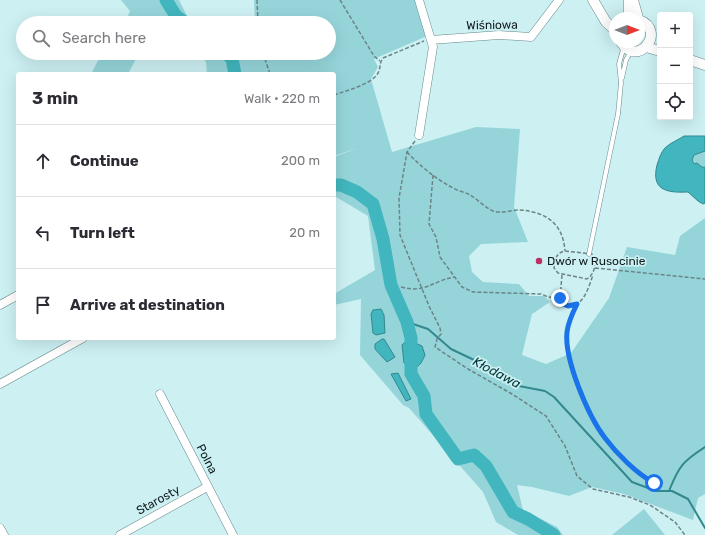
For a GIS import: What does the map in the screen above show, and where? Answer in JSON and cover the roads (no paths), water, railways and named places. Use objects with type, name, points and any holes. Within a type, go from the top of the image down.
[{"type":"street","points":[[419,0],[432,40],[419,135]]},
{"type":"street","name":"Wiśniowa","points":[[432,40],[499,35],[531,37],[559,0]]},
{"type":"street","points":[[594,0],[609,16]]},
{"type":"street","points":[[594,0],[609,25]]},
{"type":"street","points":[[629,0],[630,12]]},
{"type":"street","points":[[633,0],[636,12]]},
{"type":"street","points":[[645,24],[648,26],[651,38],[657,42]]},
{"type":"street","points":[[651,38],[646,47],[657,50]]},
{"type":"street","points":[[631,48],[639,51],[644,48]]},
{"type":"street","points":[[693,61],[705,65]]},
{"type":"street","points":[[0,305],[16,296]]},
{"type":"street","points":[[0,384],[80,340]]},
{"type":"street","name":"Polna","points":[[160,394],[233,535]]},
{"type":"street","name":"Starosty","points":[[120,535],[207,486]]},
{"type":"street","points":[[0,528],[4,535]]},
{"type":"lane","points":[[621,83],[619,64],[624,48]]},
{"type":"lane","points":[[589,254],[618,114],[621,83],[626,60],[625,48]]},
{"type":"waterway","name":"Kłodawa","points":[[166,0],[176,16]]},
{"type":"waterway","name":"Kłodawa","points":[[232,60],[235,72]]},
{"type":"waterway","name":"Kłodawa","points":[[336,185],[341,185],[357,192],[373,204],[383,239],[391,285],[407,322],[411,338],[411,374],[424,396],[426,414],[458,459],[474,455],[486,466],[513,512],[528,519],[554,535]]},
{"type":"waterway","name":"Kłodawa","points":[[407,322],[428,329],[451,349],[493,369],[519,386],[545,391],[554,397],[632,482],[656,491],[672,491],[688,499],[705,528]]},
{"type":"waterway","points":[[669,491],[682,465],[705,447]]},
{"type":"place","name":"Dwór w Rusocinie","points":[[539,261]]}]
